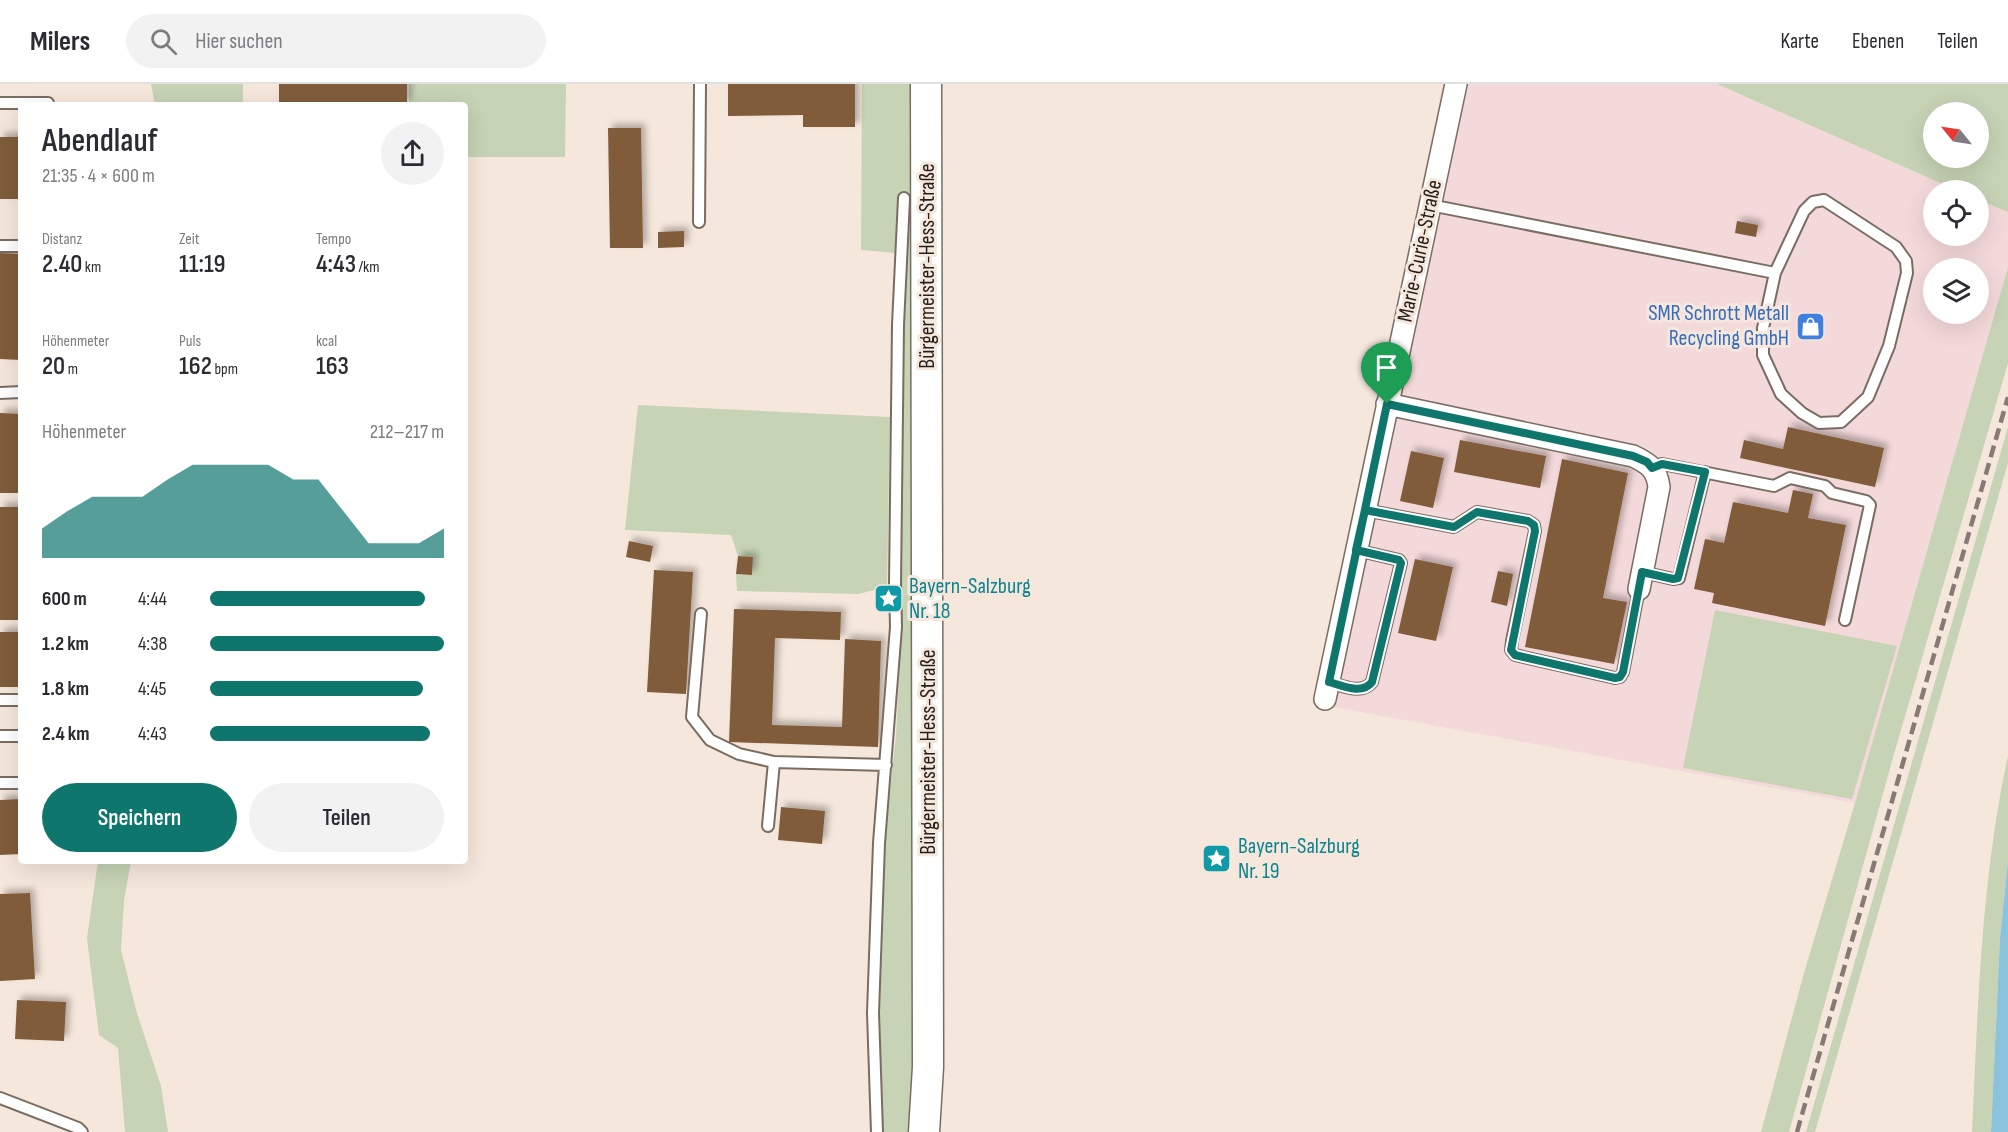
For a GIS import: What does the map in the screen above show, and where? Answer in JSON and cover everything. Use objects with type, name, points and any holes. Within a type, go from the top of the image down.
[{"type":"main road","name":"Bürgermeister-Hess-Straße","points":[[924,1132],[928,1067],[926,84]]},
{"type":"street","name":"Marie-Curie-Straße","points":[[1327,691],[1456,84]]},
{"type":"street","points":[[1387,404],[1633,456],[1647,462],[1658,478],[1659,487],[1640,580]]},
{"type":"lane","points":[[699,222],[700,84]]},
{"type":"lane","points":[[0,103],[18,103]]},
{"type":"lane","points":[[877,1132],[873,1013],[879,843],[896,627],[894,585],[898,325],[904,198]]},
{"type":"lane","points":[[1824,200],[1896,247],[1906,261],[1907,273],[1889,346],[1868,397],[1841,422],[1819,423],[1802,413],[1781,394],[1763,355],[1763,328],[1775,273],[1804,211],[1813,202],[1824,200]]},
{"type":"lane","points":[[1430,205],[1775,273]]},
{"type":"lane","points":[[0,246],[18,246]]},
{"type":"lane","points":[[0,393],[18,392]]},
{"type":"lane","points":[[1652,468],[1662,464],[1774,486],[1790,478],[1825,486],[1832,493],[1866,501],[1870,505],[1845,620]]},
{"type":"lane","points":[[1365,510],[1454,527],[1477,512],[1528,521],[1534,525],[1535,531],[1511,650],[1515,655],[1615,678],[1620,677],[1623,672],[1640,580],[1678,578],[1705,472]]},
{"type":"lane","points":[[1327,691],[1360,689],[1368,687],[1372,682],[1401,563],[1399,560],[1356,550]]},
{"type":"lane","points":[[701,614],[692,717],[710,740],[739,754],[774,762],[886,765]]},
{"type":"lane","points":[[0,700],[18,700]]},
{"type":"lane","points":[[0,736],[18,736]]},
{"type":"lane","points":[[768,826],[774,762]]},
{"type":"lane","points":[[0,783],[18,783]]},
{"type":"lane","points":[[0,1098],[78,1128],[82,1132]]},
{"type":"shaded area","points":[[1443,84],[1717,84],[1933,180],[1923,180],[1923,246],[1989,246],[1989,204],[2008,212],[2008,267],[1855,803],[1312,703]]},
{"type":"green space","points":[[151,84],[243,84],[243,102],[154,102]]},
{"type":"green space","points":[[409,84],[566,84],[565,157],[468,157],[468,102],[409,102]]},
{"type":"green space","points":[[862,84],[913,84],[914,1088],[910,1132],[880,1132],[883,852],[896,736],[902,618],[899,561],[897,253],[861,250]]},
{"type":"green space","points":[[1717,84],[2008,84],[2008,212],[1989,204],[1989,180],[1933,180]]},
{"type":"green space","points":[[2008,267],[2008,363],[1894,754],[1789,1132],[1761,1132],[1804,973],[1855,803]]},
{"type":"green space","points":[[638,405],[890,417],[887,587],[858,594],[737,591],[736,574],[752,575],[753,557],[738,556],[731,535],[625,530]]},
{"type":"green space","points":[[2008,427],[2008,463],[1815,1132],[1806,1132]]},
{"type":"green space","points":[[1715,610],[1897,646],[1852,799],[1683,768]]},
{"type":"green space","points":[[2008,756],[2008,861],[2000,938],[1991,1132],[1972,1132],[1986,896]]},
{"type":"green space","points":[[98,864],[130,864],[124,901],[121,950],[136,1010],[161,1086],[168,1132],[125,1132],[118,1048],[99,1035],[87,938]]},
{"type":"water","points":[[2008,861],[2008,1132],[1991,1132],[2000,938]]},
{"type":"building","points":[[279,84],[407,84],[407,102],[279,102]]},
{"type":"building","points":[[728,84],[855,84],[855,127],[803,127],[803,115],[728,116]]},
{"type":"building","points":[[608,128],[641,128],[643,248],[610,248]]},
{"type":"building","points":[[0,137],[18,137],[18,199],[0,199]]},
{"type":"building","points":[[1737,221],[1758,225],[1756,237],[1735,233]]},
{"type":"building","points":[[684,231],[684,247],[658,248],[658,232]]},
{"type":"building","points":[[0,253],[18,254],[18,360],[0,359]]},
{"type":"building","points":[[0,413],[18,414],[18,493],[0,493]]},
{"type":"building","points":[[1788,427],[1884,448],[1875,487],[1740,458],[1744,440],[1783,449]]},
{"type":"building","points":[[1460,440],[1546,456],[1540,488],[1454,472]]},
{"type":"building","points":[[1411,451],[1444,458],[1433,508],[1400,501]]},
{"type":"building","points":[[1562,459],[1628,473],[1603,598],[1627,602],[1614,664],[1525,647]]},
{"type":"building","points":[[1793,490],[1813,494],[1808,518],[1846,525],[1825,626],[1712,603],[1714,593],[1694,589],[1705,539],[1724,543],[1733,502],[1788,513]]},
{"type":"building","points":[[0,507],[18,507],[18,620],[0,620]]},
{"type":"building","points":[[629,541],[653,546],[650,562],[626,557]]},
{"type":"building","points":[[738,556],[753,557],[752,575],[736,574]]},
{"type":"building","points":[[1415,559],[1453,567],[1436,641],[1398,633]]},
{"type":"building","points":[[654,570],[693,572],[686,694],[647,692]]},
{"type":"building","points":[[1498,571],[1513,574],[1507,606],[1491,602]]},
{"type":"building","points":[[734,609],[841,612],[840,640],[775,638],[772,725],[842,727],[845,639],[881,641],[878,747],[729,742]]},
{"type":"building","points":[[0,632],[18,632],[18,687],[0,687]]},
{"type":"building","points":[[18,799],[18,854],[0,855],[0,800]]},
{"type":"building","points":[[781,807],[825,811],[822,844],[778,840]]},
{"type":"building","points":[[30,893],[35,979],[0,981],[0,894]]},
{"type":"building","points":[[17,1000],[66,1002],[64,1041],[15,1039]]},
{"type":"railway","points":[[1797,1132],[2008,397]]},
{"type":"place","name":"SMR Schrott Metall Recycling GmbH","points":[[1810,326]]},
{"type":"place","name":"Bayern-Salzburg Nr. 18","points":[[888,599]]},
{"type":"place","name":"Bayern-Salzburg Nr. 19","points":[[1217,859]]},
{"type":"route","points":[[1387,404],[1356,550],[1329,682],[1360,689],[1368,687],[1372,682],[1401,563],[1399,560],[1356,550],[1365,510],[1454,527],[1477,512],[1528,521],[1534,525],[1535,531],[1511,650],[1515,655],[1615,678],[1620,677],[1623,672],[1642,572],[1673,579],[1678,578],[1705,472],[1662,464],[1652,468],[1647,462],[1633,456],[1387,404]]}]
